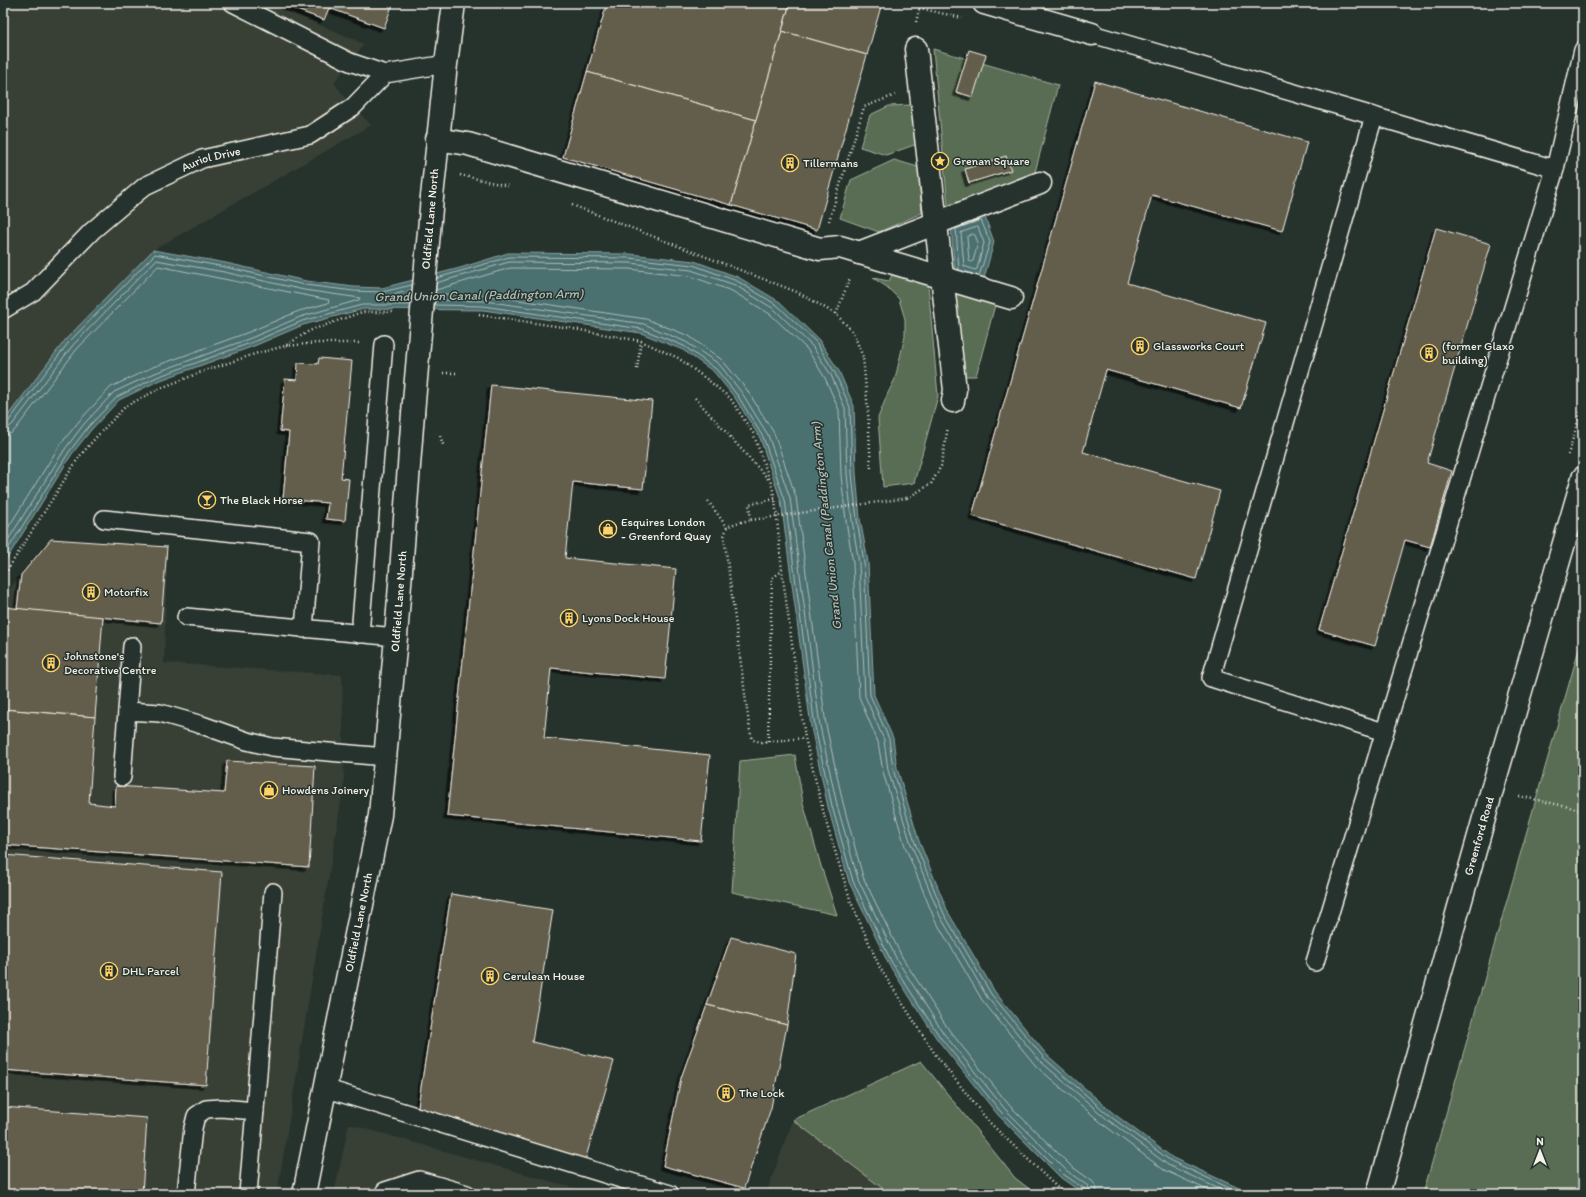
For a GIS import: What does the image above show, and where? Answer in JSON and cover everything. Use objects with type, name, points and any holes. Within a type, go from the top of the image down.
[{"type":"street","name":"Oldfield Lane North","points":[[304,1194],[324,1088],[380,815],[434,170],[454,3]]},
{"type":"street","points":[[984,3],[1092,34]]},
{"type":"street","points":[[916,49],[956,390],[953,402]]},
{"type":"street","points":[[437,139],[468,144],[820,249],[840,247],[943,279],[1011,298]]},
{"type":"street","points":[[859,253],[1040,183]]},
{"type":"street","name":"Greenford Road","points":[[1378,1194],[1492,790],[1583,478]]},
{"type":"lane","points":[[233,3],[350,62],[385,74],[446,64]]},
{"type":"lane","points":[[1092,34],[1555,169]]},
{"type":"lane","points":[[1315,962],[1555,169],[1583,50]]},
{"type":"lane","name":"Auriol Drive","points":[[3,310],[33,292],[92,231],[145,186],[202,159],[310,135],[353,107],[385,74]]},
{"type":"lane","points":[[1374,116],[1211,678],[1384,732]]},
{"type":"lane","points":[[360,634],[384,344]]},
{"type":"lane","points":[[104,519],[311,541],[304,629]]},
{"type":"lane","points":[[186,617],[396,637]]},
{"type":"lane","points":[[122,777],[132,646]]},
{"type":"lane","points":[[127,711],[160,713],[202,725],[247,741],[272,746],[385,757]]},
{"type":"lane","points":[[248,1194],[273,892]]},
{"type":"lane","points":[[324,1088],[670,1194]]},
{"type":"lane","points":[[186,1194],[193,1128],[196,1116],[206,1109],[221,1108],[254,1111]]},
{"type":"lane","points":[[384,1194],[385,1191],[419,1180],[467,1194]]},
{"type":"path","points":[[914,28],[920,3]]},
{"type":"path","points":[[820,249],[864,107],[897,94]]},
{"type":"path","points":[[434,170],[476,178],[512,188]]},
{"type":"path","points":[[571,205],[797,292],[836,314],[852,332],[863,357],[871,470]]},
{"type":"path","points":[[836,314],[844,294]]},
{"type":"path","points":[[285,346],[308,331],[362,312],[397,312]]},
{"type":"path","points":[[384,312],[384,318]]},
{"type":"path","points":[[480,315],[563,327],[641,341],[678,358],[730,398],[753,433],[772,482],[782,571],[805,738],[826,822],[851,902],[880,968],[934,1054],[990,1122],[1064,1194]]},
{"type":"path","points":[[637,369],[641,341]]},
{"type":"path","points":[[3,577],[79,457],[126,406],[161,388],[207,370],[258,353],[285,346],[317,343],[384,344]]},
{"type":"path","points":[[695,398],[772,482]]},
{"type":"path","points":[[805,738],[768,741],[753,740],[750,732],[724,536],[727,527],[736,523],[751,520],[908,498],[931,484],[940,466],[953,402]]},
{"type":"path","points":[[751,520],[749,504],[775,499]]},
{"type":"path","points":[[708,501],[727,527]]},
{"type":"path","points":[[768,741],[772,578],[782,571]]},
{"type":"path","points":[[1492,790],[1583,810]]},
{"type":"shaded area","points":[[3,3],[270,3],[364,44],[334,83],[353,107],[371,125],[153,250],[66,339],[3,422]]},
{"type":"shaded area","points":[[51,539],[167,547],[164,663],[342,675],[344,783],[277,1194],[3,1194],[3,597]]},
{"type":"shaded area","points":[[793,1120],[890,1194],[766,1194]]},
{"type":"shaded area","points":[[349,1124],[595,1194],[334,1194]]},
{"type":"green space","points":[[933,49],[1058,85],[1034,176],[948,206]]},
{"type":"green space","points":[[911,105],[917,144],[886,155],[860,147],[870,115],[889,106]]},
{"type":"green space","points":[[894,160],[918,167],[922,213],[879,232],[840,218],[851,180]]},
{"type":"green space","points":[[892,275],[928,284],[938,396],[914,483],[883,487],[878,418],[895,379],[905,336],[905,319],[899,299],[887,287],[873,278],[889,281]]},
{"type":"green space","points":[[955,293],[995,305],[976,376],[964,376]]},
{"type":"green space","points":[[1583,635],[1583,1194],[1423,1194]]},
{"type":"green space","points":[[795,755],[803,803],[837,915],[732,892],[740,761]]},
{"type":"green space","points":[[921,1061],[1015,1178],[1036,1194],[890,1194],[793,1120]]},
{"type":"water","points":[[984,214],[994,242],[983,282],[955,274],[951,226]]},
{"type":"water","name":"Grand Union Canal (Paddington Arm)","points":[[153,250],[226,263],[306,281],[354,287],[382,288],[460,268],[508,253],[630,254],[694,261],[738,277],[780,302],[819,340],[839,371],[854,406],[856,473],[860,519],[868,562],[874,695],[893,738],[897,768],[919,841],[948,912],[995,992],[1047,1055],[1113,1113],[1173,1158],[1252,1194],[1084,1194],[1061,1178],[998,1115],[937,1039],[889,965],[849,882],[828,807],[811,727],[781,501],[760,438],[735,398],[714,372],[683,350],[641,333],[483,310],[363,309],[303,325],[254,346],[158,381],[119,400],[91,430],[72,454],[3,565],[3,422],[66,339]]},
{"type":"building","points":[[278,3],[393,3],[384,28],[329,8],[324,20]]},
{"type":"building","points":[[607,3],[790,3],[756,120],[587,72]]},
{"type":"building","points":[[790,3],[882,3],[867,55],[782,31]]},
{"type":"building","name":"Tillermans","points":[[782,31],[867,55],[817,230],[731,205]]},
{"type":"building","points":[[969,50],[986,55],[973,97],[956,92]]},
{"type":"building","points":[[587,72],[756,120],[731,205],[563,157]]},
{"type":"building","name":"Glassworks Court","points":[[1095,81],[1307,142],[1282,231],[1152,195],[1127,283],[1266,323],[1241,408],[1106,370],[1083,452],[1220,491],[1196,579],[972,516]]},
{"type":"building","points":[[1006,156],[1011,170],[969,183],[965,169]]},
{"type":"building","name":"(former Glaxo building)","points":[[1436,228],[1491,244],[1427,463],[1452,471],[1430,547],[1405,540],[1375,646],[1319,630]]},
{"type":"building","points":[[319,358],[352,361],[341,478],[349,479],[345,521],[326,519],[328,503],[283,499],[289,432],[280,431],[285,379],[297,380],[298,363],[318,364]]},
{"type":"building","name":"Lyons Dock House","points":[[491,385],[652,401],[643,489],[573,482],[565,558],[676,569],[665,679],[551,668],[544,738],[710,755],[701,841],[447,816]]},
{"type":"building","name":"Motorfix","points":[[51,539],[167,547],[161,623],[17,609],[21,575]]},
{"type":"building","name":"Johnstone's Decorative Centre","points":[[3,607],[103,617],[95,717],[3,709]]},
{"type":"building","name":"Howdens Joinery","points":[[3,709],[95,717],[89,803],[115,806],[116,786],[224,793],[227,761],[315,766],[309,867],[3,845]]},
{"type":"building","name":"DHL Parcel","points":[[3,855],[222,872],[206,1085],[3,1070]]},
{"type":"building","name":"Cerulean House","points":[[451,894],[553,910],[532,1042],[614,1061],[584,1164],[417,1113]]},
{"type":"building","points":[[731,937],[796,954],[787,1025],[707,1005]]},
{"type":"building","name":"The Lock","points":[[707,1005],[787,1025],[771,1108],[744,1188],[663,1166],[681,1078]]},
{"type":"building","points":[[3,1107],[147,1118],[142,1194],[3,1194]]},
{"type":"place","name":"Grenan Square","points":[[940,161]]},
{"type":"place","name":"Tillermans","points":[[790,163]]},
{"type":"place","name":"Glassworks Court","points":[[1140,346]]},
{"type":"place","name":"(former Glaxo building)","points":[[1429,353]]},
{"type":"place","name":"The Black Horse","points":[[207,500]]},
{"type":"place","name":"Esquires London - Greenford Quay","points":[[608,529]]},
{"type":"place","name":"Motorfix","points":[[91,592]]},
{"type":"place","name":"Lyons Dock House","points":[[569,618]]},
{"type":"place","name":"Johnstone's Decorative Centre","points":[[51,663]]},
{"type":"place","name":"Howdens Joinery","points":[[269,790]]},
{"type":"place","name":"DHL Parcel","points":[[109,971]]},
{"type":"place","name":"Cerulean House","points":[[490,976]]},
{"type":"place","name":"The Lock","points":[[726,1093]]}]
